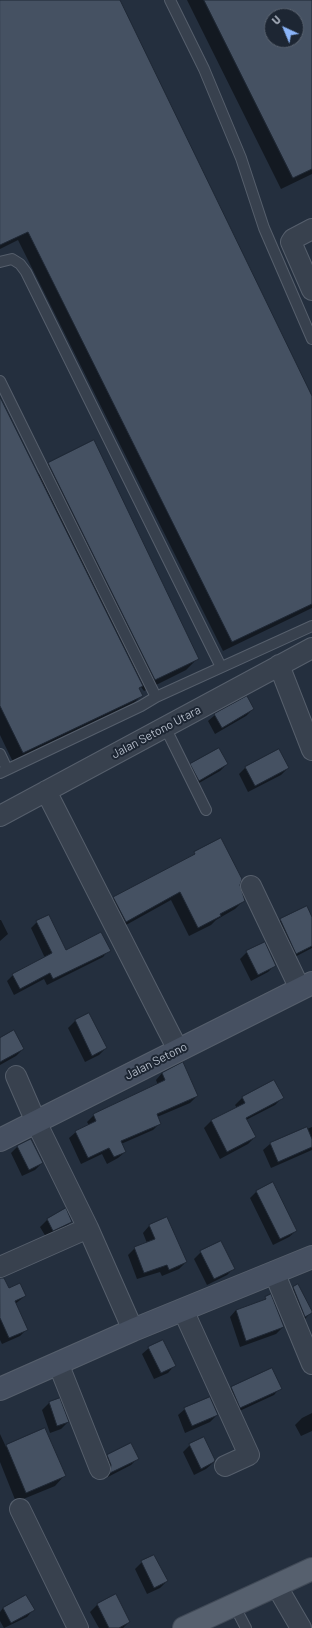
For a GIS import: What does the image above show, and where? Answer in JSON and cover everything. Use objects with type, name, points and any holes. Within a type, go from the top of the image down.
[{"type":"main road","points":[[196,1626],[234,1605],[312,1569]]},
{"type":"street","points":[[312,229],[293,239],[291,242],[312,290]]},
{"type":"street","name":"Jalan Setono Utara","points":[[0,816],[312,648]]},
{"type":"street","points":[[279,665],[312,750]]},
{"type":"street","points":[[46,791],[178,1050]]},
{"type":"street","points":[[251,886],[306,986]]},
{"type":"street","name":"Jalan Setono","points":[[0,1140],[306,986]]},
{"type":"street","points":[[16,1076],[36,1122],[88,1228],[133,1330]]},
{"type":"street","points":[[0,1267],[88,1228]]},
{"type":"street","points":[[0,1389],[133,1330],[312,1257]]},
{"type":"street","points":[[274,1272],[312,1364]]},
{"type":"street","points":[[183,1310],[249,1455],[225,1466]]},
{"type":"street","points":[[58,1363],[100,1469]]},
{"type":"street","points":[[20,1509],[78,1628]]},
{"type":"street","points":[[276,1585],[301,1628]]},
{"type":"lane","points":[[170,0],[204,69],[242,158],[264,228],[312,339]]},
{"type":"lane","points":[[0,262],[12,259],[20,264],[26,272],[221,667]]},
{"type":"lane","points":[[0,381],[156,697]]},
{"type":"lane","points":[[0,754],[4,771],[141,706],[156,697],[312,626]]},
{"type":"lane","points":[[165,727],[206,810]]},
{"type":"lane","points":[[234,1605],[246,1628]]},
{"type":"building","points":[[0,0],[120,0],[312,396],[312,604],[232,642],[28,232],[0,245]]},
{"type":"building","points":[[204,0],[312,0],[312,169],[293,178]]},
{"type":"building","points":[[0,397],[143,686],[139,688],[143,696],[23,753],[0,706]]},
{"type":"building","points":[[94,440],[199,659],[155,680],[48,463]]},
{"type":"building","points":[[247,696],[254,709],[222,728],[214,714]]},
{"type":"building","points":[[219,748],[228,764],[199,781],[190,764]]},
{"type":"building","points":[[279,749],[289,768],[255,786],[245,767]]},
{"type":"building","points":[[221,838],[242,879],[240,885],[245,901],[198,928],[180,892],[126,922],[113,897],[195,854],[194,852]]},
{"type":"building","points":[[307,906],[312,917],[312,946],[296,954],[280,919]]},
{"type":"building","points":[[49,915],[66,950],[101,932],[111,951],[53,979],[50,973],[20,989],[12,974],[52,953],[36,921]]},
{"type":"building","points":[[265,942],[276,966],[258,975],[246,951]]},
{"type":"building","points":[[89,1013],[107,1048],[92,1056],[75,1020]]},
{"type":"building","points":[[14,1030],[24,1049],[0,1062],[0,1038]]},
{"type":"building","points":[[183,1062],[198,1096],[157,1114],[161,1124],[121,1141],[126,1152],[114,1157],[109,1148],[88,1158],[75,1131],[96,1121],[93,1114],[165,1080],[162,1073]]},
{"type":"building","points":[[274,1080],[284,1098],[246,1118],[256,1137],[227,1152],[211,1120],[245,1103],[242,1097]]},
{"type":"building","points":[[307,1127],[312,1139],[312,1147],[278,1162],[270,1143]]},
{"type":"building","points":[[31,1139],[43,1163],[29,1170],[17,1146]]},
{"type":"building","points":[[273,1182],[297,1231],[280,1239],[256,1191]]},
{"type":"building","points":[[66,1208],[72,1222],[53,1231],[47,1219]]},
{"type":"building","points":[[167,1217],[187,1262],[169,1270],[167,1265],[144,1273],[134,1247],[155,1239],[149,1225]]},
{"type":"building","points":[[221,1241],[235,1269],[214,1279],[200,1251]]},
{"type":"building","points":[[0,1278],[4,1278],[9,1288],[20,1283],[26,1296],[15,1301],[28,1330],[9,1338],[0,1318]]},
{"type":"building","points":[[298,1284],[312,1311],[312,1313],[305,1317],[293,1287]]},
{"type":"building","points":[[271,1294],[284,1327],[246,1341],[236,1310],[266,1299],[265,1297]]},
{"type":"building","points":[[163,1340],[176,1366],[161,1373],[148,1347]]},
{"type":"building","points":[[272,1368],[282,1389],[240,1408],[231,1387]]},
{"type":"building","points":[[210,1397],[218,1415],[192,1426],[184,1408]]},
{"type":"building","points":[[60,1398],[69,1422],[57,1426],[49,1402]]},
{"type":"building","points":[[45,1428],[66,1476],[26,1493],[6,1445]]},
{"type":"building","points":[[204,1437],[215,1460],[201,1469],[189,1444]]},
{"type":"building","points":[[131,1443],[139,1459],[110,1473],[111,1465],[107,1455]]},
{"type":"building","points":[[154,1555],[168,1581],[154,1588],[141,1561]]},
{"type":"building","points":[[116,1594],[130,1622],[119,1628],[109,1628],[97,1604]]},
{"type":"building","points":[[26,1595],[35,1610],[11,1623],[3,1608]]}]
